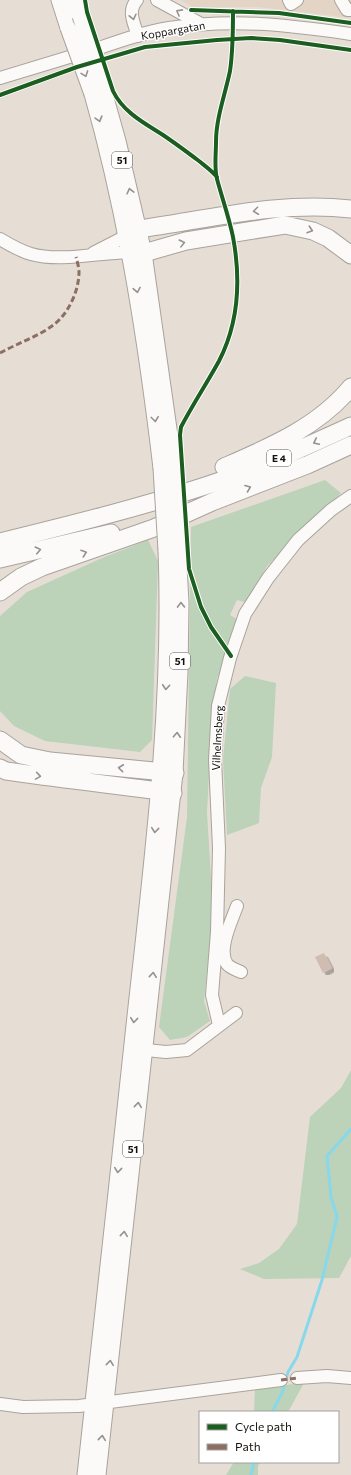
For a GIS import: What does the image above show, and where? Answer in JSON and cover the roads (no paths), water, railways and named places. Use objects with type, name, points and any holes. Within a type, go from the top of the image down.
[{"type":"highway","points":[[133,233],[236,213],[287,207],[307,206],[351,209]]},
{"type":"highway","points":[[137,252],[193,240],[285,225],[313,231],[328,238],[351,255]]},
{"type":"highway","points":[[111,515],[255,455],[280,443],[320,416],[351,387]]},
{"type":"highway","name":"E 4","points":[[0,542],[111,515],[206,486],[299,450],[351,426]]},
{"type":"highway","name":"E 4","points":[[0,559],[100,536],[212,502],[307,465],[351,445]]},
{"type":"highway","points":[[0,592],[21,577],[42,567],[154,528],[212,502]]},
{"type":"highway","points":[[0,740],[21,755],[50,761],[167,773]]},
{"type":"highway","points":[[0,768],[6,771],[166,792]]},
{"type":"main road","name":"51","points":[[59,0],[68,28],[118,141],[137,252],[168,466],[172,549],[181,603],[180,672],[167,773],[100,1403],[98,1475]]},
{"type":"main road","name":"51","points":[[74,0],[80,16],[98,93]]},
{"type":"main road","name":"51","points":[[85,1475],[100,1403]]},
{"type":"street","points":[[137,0],[132,7],[131,13],[138,36]]},
{"type":"street","points":[[157,0],[201,24]]},
{"type":"street","points":[[289,0],[291,4],[297,0]]},
{"type":"street","points":[[341,0],[347,10],[351,10]]},
{"type":"street","name":"Koppargatan","points":[[0,78],[138,36],[170,28],[201,24],[259,23],[309,27],[351,34]]},
{"type":"street","points":[[90,254],[133,233]]},
{"type":"street","points":[[0,239],[12,247],[32,254],[56,257],[137,252]]},
{"type":"street","name":"Vilhelmsberg","points":[[219,1025],[212,994],[217,932],[219,848],[215,760],[218,706],[230,658],[245,614],[268,578],[298,540],[331,510],[351,496]]},
{"type":"street","points":[[237,906],[224,944],[224,958],[228,966],[241,972]]},
{"type":"street","points":[[138,1049],[166,1052],[187,1050],[236,1013]]},
{"type":"street","points":[[297,1378],[327,1376],[351,1378]]},
{"type":"street","points":[[0,1404],[23,1407],[55,1407],[100,1403],[281,1380]]},
{"type":"waterway","points":[[273,1411],[282,1393],[288,1372],[297,1357],[322,1280],[337,1217],[331,1197],[327,1156],[351,1129]]},
{"type":"waterway","points":[[251,1475],[254,1463]]}]
